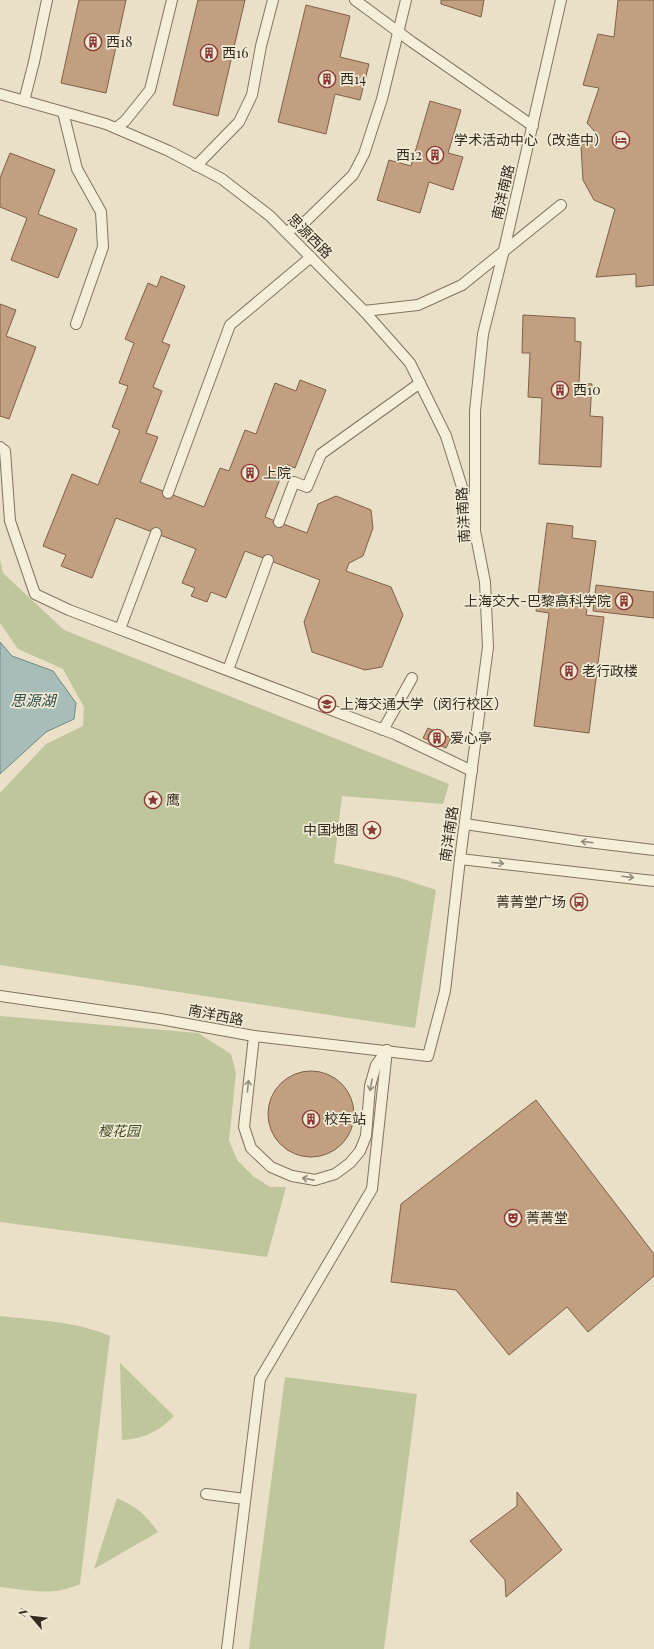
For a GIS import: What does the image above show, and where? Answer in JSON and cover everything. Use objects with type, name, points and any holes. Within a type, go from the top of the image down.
[{"type":"lane","points":[[24,101],[47,0]]},
{"type":"lane","points":[[116,128],[125,121],[150,90],[172,0]]},
{"type":"lane","points":[[196,166],[239,122],[252,95],[261,46],[273,0]]},
{"type":"lane","points":[[355,0],[533,126]]},
{"type":"lane","points":[[286,232],[307,220],[353,175],[364,154],[382,99],[406,0]]},
{"type":"lane","name":"南洋南路","points":[[428,1056],[445,991],[460,859],[488,647],[485,582],[475,531],[475,411],[483,334],[533,126],[561,0]]},
{"type":"lane","name":"思源西路","points":[[0,94],[116,128],[169,151],[222,179],[270,216],[364,310],[410,363],[446,436],[475,531]]},
{"type":"lane","points":[[63,112],[77,169],[101,212],[103,247],[76,324]]},
{"type":"lane","points":[[364,310],[418,305],[462,285],[560,205]]},
{"type":"lane","points":[[168,493],[230,325],[311,257]]},
{"type":"lane","points":[[279,522],[294,482],[307,487],[321,454],[420,383]]},
{"type":"lane","points":[[0,447],[5,451],[10,521],[35,594],[69,610],[383,730],[472,771]]},
{"type":"lane","points":[[120,629],[156,533]]},
{"type":"lane","points":[[228,670],[268,560]]},
{"type":"lane","points":[[383,730],[412,678]]},
{"type":"lane","points":[[465,824],[579,841],[654,850]]},
{"type":"lane","points":[[460,859],[654,881]]},
{"type":"lane","name":"南洋西路","points":[[0,996],[160,1019],[254,1036],[388,1050],[428,1056]]},
{"type":"lane","points":[[254,1036],[244,1127],[251,1148],[271,1167],[292,1176],[315,1180],[335,1174],[350,1163],[360,1151],[366,1136],[370,1086],[376,1065],[388,1050]]},
{"type":"lane","points":[[227,1649],[260,1379],[372,1189],[388,1050]]},
{"type":"lane","points":[[206,1494],[245,1499]]},
{"type":"green space","points":[[0,559],[3,573],[64,630],[449,784],[443,804],[342,796],[334,863],[397,877],[436,890],[415,1028],[0,965],[0,793],[46,744],[83,726],[84,707],[63,669],[18,649],[0,623]]},
{"type":"green space","name":"樱花园","points":[[0,1016],[198,1033],[231,1054],[236,1073],[229,1140],[237,1160],[253,1176],[270,1187],[286,1187],[267,1257],[0,1222]]},
{"type":"green space","points":[[0,1316],[70,1324],[110,1336],[80,1584],[69,1588],[40,1592],[0,1587]]},
{"type":"green space","points":[[120,1363],[174,1416],[163,1426],[151,1433],[137,1438],[122,1440]]},
{"type":"green space","points":[[285,1377],[417,1394],[384,1649],[249,1649]]},
{"type":"green space","points":[[117,1498],[140,1512],[149,1520],[158,1532],[94,1569]]},
{"type":"water","name":"思源湖","points":[[0,642],[12,656],[53,671],[76,703],[74,719],[46,732],[0,774]]},
{"type":"building","name":"西18","points":[[79,0],[126,0],[106,93],[61,83]]},
{"type":"building","name":"西16","points":[[198,0],[245,0],[218,116],[173,105]]},
{"type":"building","points":[[441,0],[484,0],[481,17],[441,4]]},
{"type":"building","name":"学术活动中心（改造中）","points":[[618,0],[654,0],[654,285],[636,287],[636,274],[596,277],[615,209],[594,200],[583,180],[581,146],[596,133],[587,123],[599,88],[583,85],[598,34],[614,37]]},
{"type":"building","name":"西14","points":[[306,5],[350,16],[340,57],[369,64],[360,100],[335,94],[326,134],[278,122]]},
{"type":"building","name":"西12","points":[[430,101],[461,110],[448,153],[463,157],[453,190],[429,182],[420,213],[377,200],[389,160],[411,166]]},
{"type":"building","points":[[10,153],[55,170],[38,214],[77,229],[58,278],[11,260],[27,218],[0,207],[0,178]]},
{"type":"building","name":"上院","points":[[161,276],[185,286],[162,342],[170,345],[153,387],[162,391],[146,433],[158,437],[140,482],[204,507],[220,468],[229,471],[245,430],[256,434],[275,383],[296,391],[300,380],[326,390],[295,468],[286,464],[265,517],[307,533],[318,504],[336,496],[371,510],[373,528],[363,556],[349,563],[346,571],[391,587],[403,615],[382,667],[365,670],[312,652],[304,622],[320,580],[245,551],[226,598],[211,592],[207,602],[191,596],[195,588],[182,583],[196,549],[116,518],[92,578],[61,566],[66,555],[43,546],[72,474],[98,485],[120,430],[112,427],[128,386],[119,383],[134,343],[125,339],[148,283],[157,287]]},
{"type":"building","points":[[0,304],[16,310],[6,336],[36,347],[9,419],[0,416]]},
{"type":"building","name":"西10","points":[[523,315],[575,318],[575,341],[581,342],[579,383],[592,384],[590,416],[603,417],[601,467],[539,464],[542,398],[528,397],[530,353],[522,353]]},
{"type":"building","name":"老行政楼","points":[[547,523],[573,526],[572,538],[596,541],[586,615],[604,617],[589,733],[534,726],[549,613],[536,611]]},
{"type":"building","name":"上海交大-巴黎高科学院","points":[[596,585],[654,592],[654,618],[593,611]]},
{"type":"building","name":"爱心亭","points":[[428,728],[451,738],[446,748],[423,738]]},
{"type":"building","name":"校车站","points":[[311,1071],[328,1074],[342,1083],[351,1097],[354,1114],[351,1131],[342,1145],[328,1154],[311,1157],[294,1154],[280,1145],[271,1131],[268,1114],[271,1097],[280,1083],[294,1074]]},
{"type":"building","name":"菁菁堂","points":[[536,1100],[654,1254],[654,1276],[588,1332],[567,1307],[509,1355],[456,1290],[391,1282],[401,1204]]},
{"type":"building","points":[[517,1492],[562,1550],[506,1597],[505,1580],[470,1541],[517,1506]]},
{"type":"place","name":"西18","points":[[93,42]]},
{"type":"place","name":"西16","points":[[209,53]]},
{"type":"place","name":"西14","points":[[327,79]]},
{"type":"place","name":"学术活动中心（改造中）","points":[[621,140]]},
{"type":"place","name":"西12","points":[[435,155]]},
{"type":"place","name":"西10","points":[[560,390]]},
{"type":"place","name":"上院","points":[[250,473]]},
{"type":"place","name":"上海交大-巴黎高科学院","points":[[624,601]]},
{"type":"place","name":"老行政楼","points":[[569,671]]},
{"type":"place","name":"上海交通大学（闵行校区）","points":[[327,704]]},
{"type":"place","name":"爱心亭","points":[[437,738]]},
{"type":"place","name":"鹰","points":[[153,800]]},
{"type":"place","name":"中国地图","points":[[372,830]]},
{"type":"place","name":"菁菁堂广场","points":[[579,902]]},
{"type":"place","name":"校车站","points":[[311,1119]]},
{"type":"place","name":"菁菁堂","points":[[513,1218]]}]
